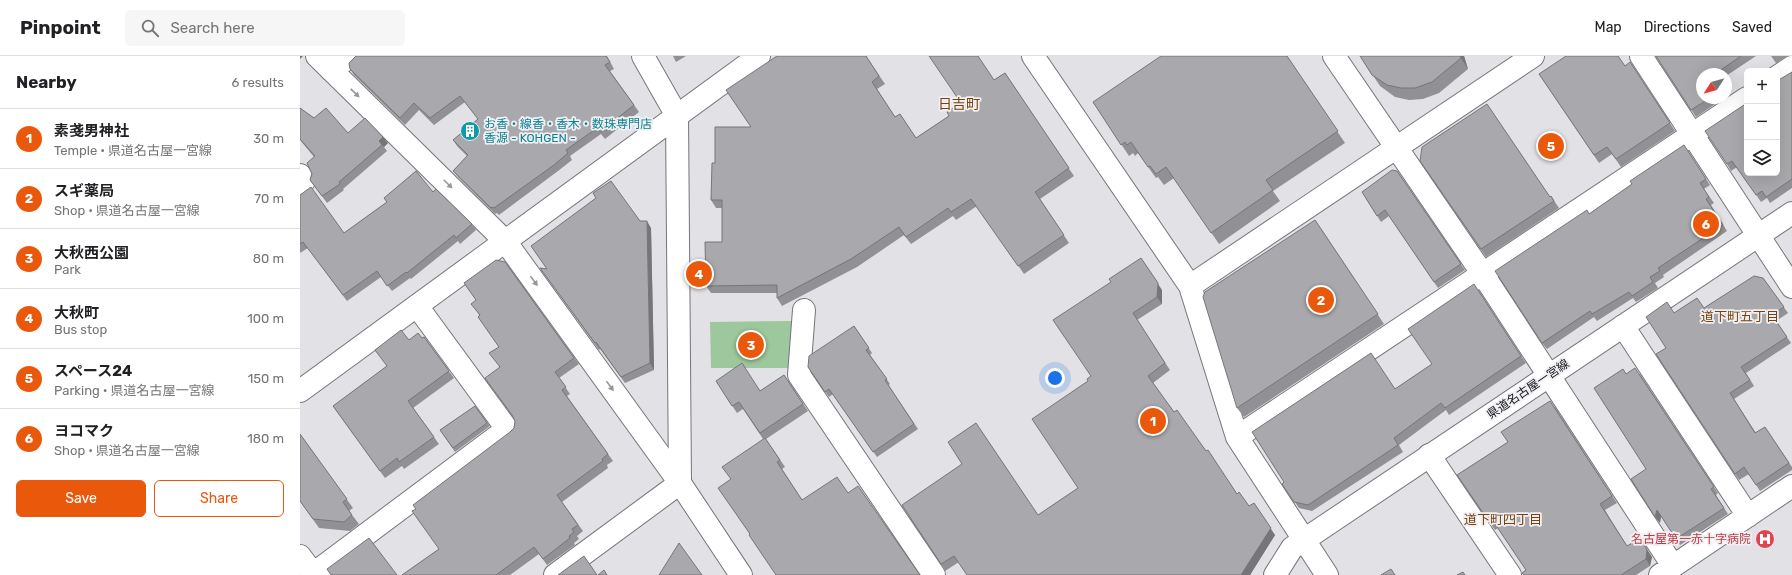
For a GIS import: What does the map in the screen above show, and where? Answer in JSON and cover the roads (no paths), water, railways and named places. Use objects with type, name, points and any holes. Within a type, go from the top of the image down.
[{"type":"street","points":[[324,63],[351,56]]},
{"type":"street","points":[[643,56],[677,116],[680,483]]},
{"type":"street","points":[[300,391],[759,56]]},
{"type":"street","points":[[1033,56],[1190,286],[1237,437],[1327,575]]},
{"type":"street","points":[[1334,56],[1395,148],[1482,273],[1548,375],[1667,571],[1792,486]]},
{"type":"street","points":[[1190,286],[1533,56]]},
{"type":"street","points":[[1641,56],[1792,287]]},
{"type":"street","points":[[324,63],[505,241],[680,483],[741,575]]},
{"type":"street","points":[[1780,75],[1792,67]]},
{"type":"street","points":[[1237,437],[1744,100]]},
{"type":"street","points":[[300,175],[304,181],[300,183]]},
{"type":"street","name":"県道名古屋一宮線","points":[[1275,575],[1292,548],[1548,375],[1792,213]]},
{"type":"street","points":[[300,556],[314,575],[507,429],[417,306]]},
{"type":"street","points":[[804,310],[799,375],[934,575]]},
{"type":"street","points":[[1623,326],[1748,516]]},
{"type":"street","points":[[1429,455],[1510,575]]},
{"type":"street","points":[[555,575],[680,483]]},
{"type":"place","name":"お香・線香・香木・数珠専門店 香源 - KOHGEN -","points":[[470,131]]},
{"type":"place","name":"スペース24","points":[[1551,146]]},
{"type":"place","name":"ヨコマク","points":[[1706,224]]},
{"type":"place","name":"大秋町","points":[[699,274]]},
{"type":"place","name":"スギ薬局","points":[[1321,300]]},
{"type":"place","name":"大秋西公園","points":[[751,345]]},
{"type":"place","name":"素戔男神社","points":[[1153,421]]},
{"type":"place","name":"名古屋第一赤十字病院","points":[[1765,539]]},
{"type":"district","name":"日吉町","points":[[959,104]]},
{"type":"district","name":"道下町五丁目","points":[[1740,316]]},
{"type":"district","name":"道下町四丁目","points":[[1503,519]]}]
